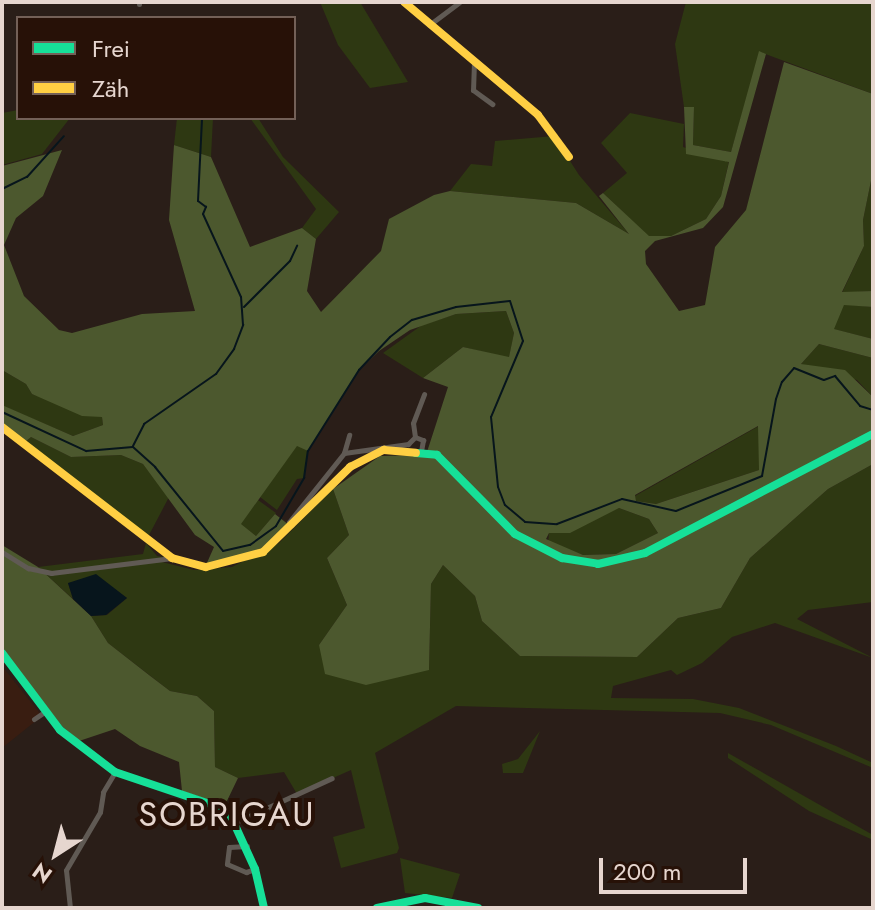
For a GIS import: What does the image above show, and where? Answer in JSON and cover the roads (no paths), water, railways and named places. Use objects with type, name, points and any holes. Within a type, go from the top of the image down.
[{"type":"main road","points":[[404,2],[552,128],[569,157]]},
{"type":"main road","points":[[2,427],[172,558],[195,567],[232,564],[263,552],[364,458],[383,450],[421,451],[447,461],[494,518],[515,534],[562,558],[598,564],[645,553],[873,434]]},
{"type":"main road","points":[[5,657],[67,736],[115,772],[177,797],[228,810],[238,821],[255,869],[264,908]]},
{"type":"main road","points":[[377,908],[425,898],[478,908]]},
{"type":"street","points":[[429,25],[459,2]]},
{"type":"street","points":[[472,59],[473,90],[492,104]]},
{"type":"street","points":[[415,437],[413,423],[424,394]]},
{"type":"street","points":[[293,525],[289,522],[344,453],[349,435]]},
{"type":"street","points":[[415,437],[423,440],[421,451]]},
{"type":"street","points":[[344,453],[408,444],[415,437]]},
{"type":"street","points":[[2,552],[28,568],[51,573],[172,558]]},
{"type":"street","points":[[34,719],[46,711]]},
{"type":"street","points":[[70,908],[66,870],[100,812],[103,792],[115,772]]},
{"type":"street","points":[[238,821],[332,778]]},
{"type":"street","points":[[247,846],[229,847],[227,864],[246,872],[255,869]]},
{"type":"waterway","points":[[133,446],[144,424],[216,374],[234,349],[243,325],[241,297],[203,214],[206,207],[198,201],[202,120]]},
{"type":"waterway","points":[[2,189],[27,177],[64,136]]},
{"type":"waterway","points":[[244,307],[290,261],[297,246]]},
{"type":"waterway","points":[[2,412],[86,451],[133,447],[155,467],[223,551],[250,545],[276,526],[304,478],[308,451],[359,370],[390,337],[412,320],[456,307],[510,301],[523,341],[491,417],[498,487],[505,505],[525,522],[557,524],[622,499],[676,511],[762,476],[776,399],[782,382],[794,368],[824,380],[835,376],[860,406],[873,410]]},
{"type":"district","name":"SOBRIGAU","points":[[227,815]]}]
